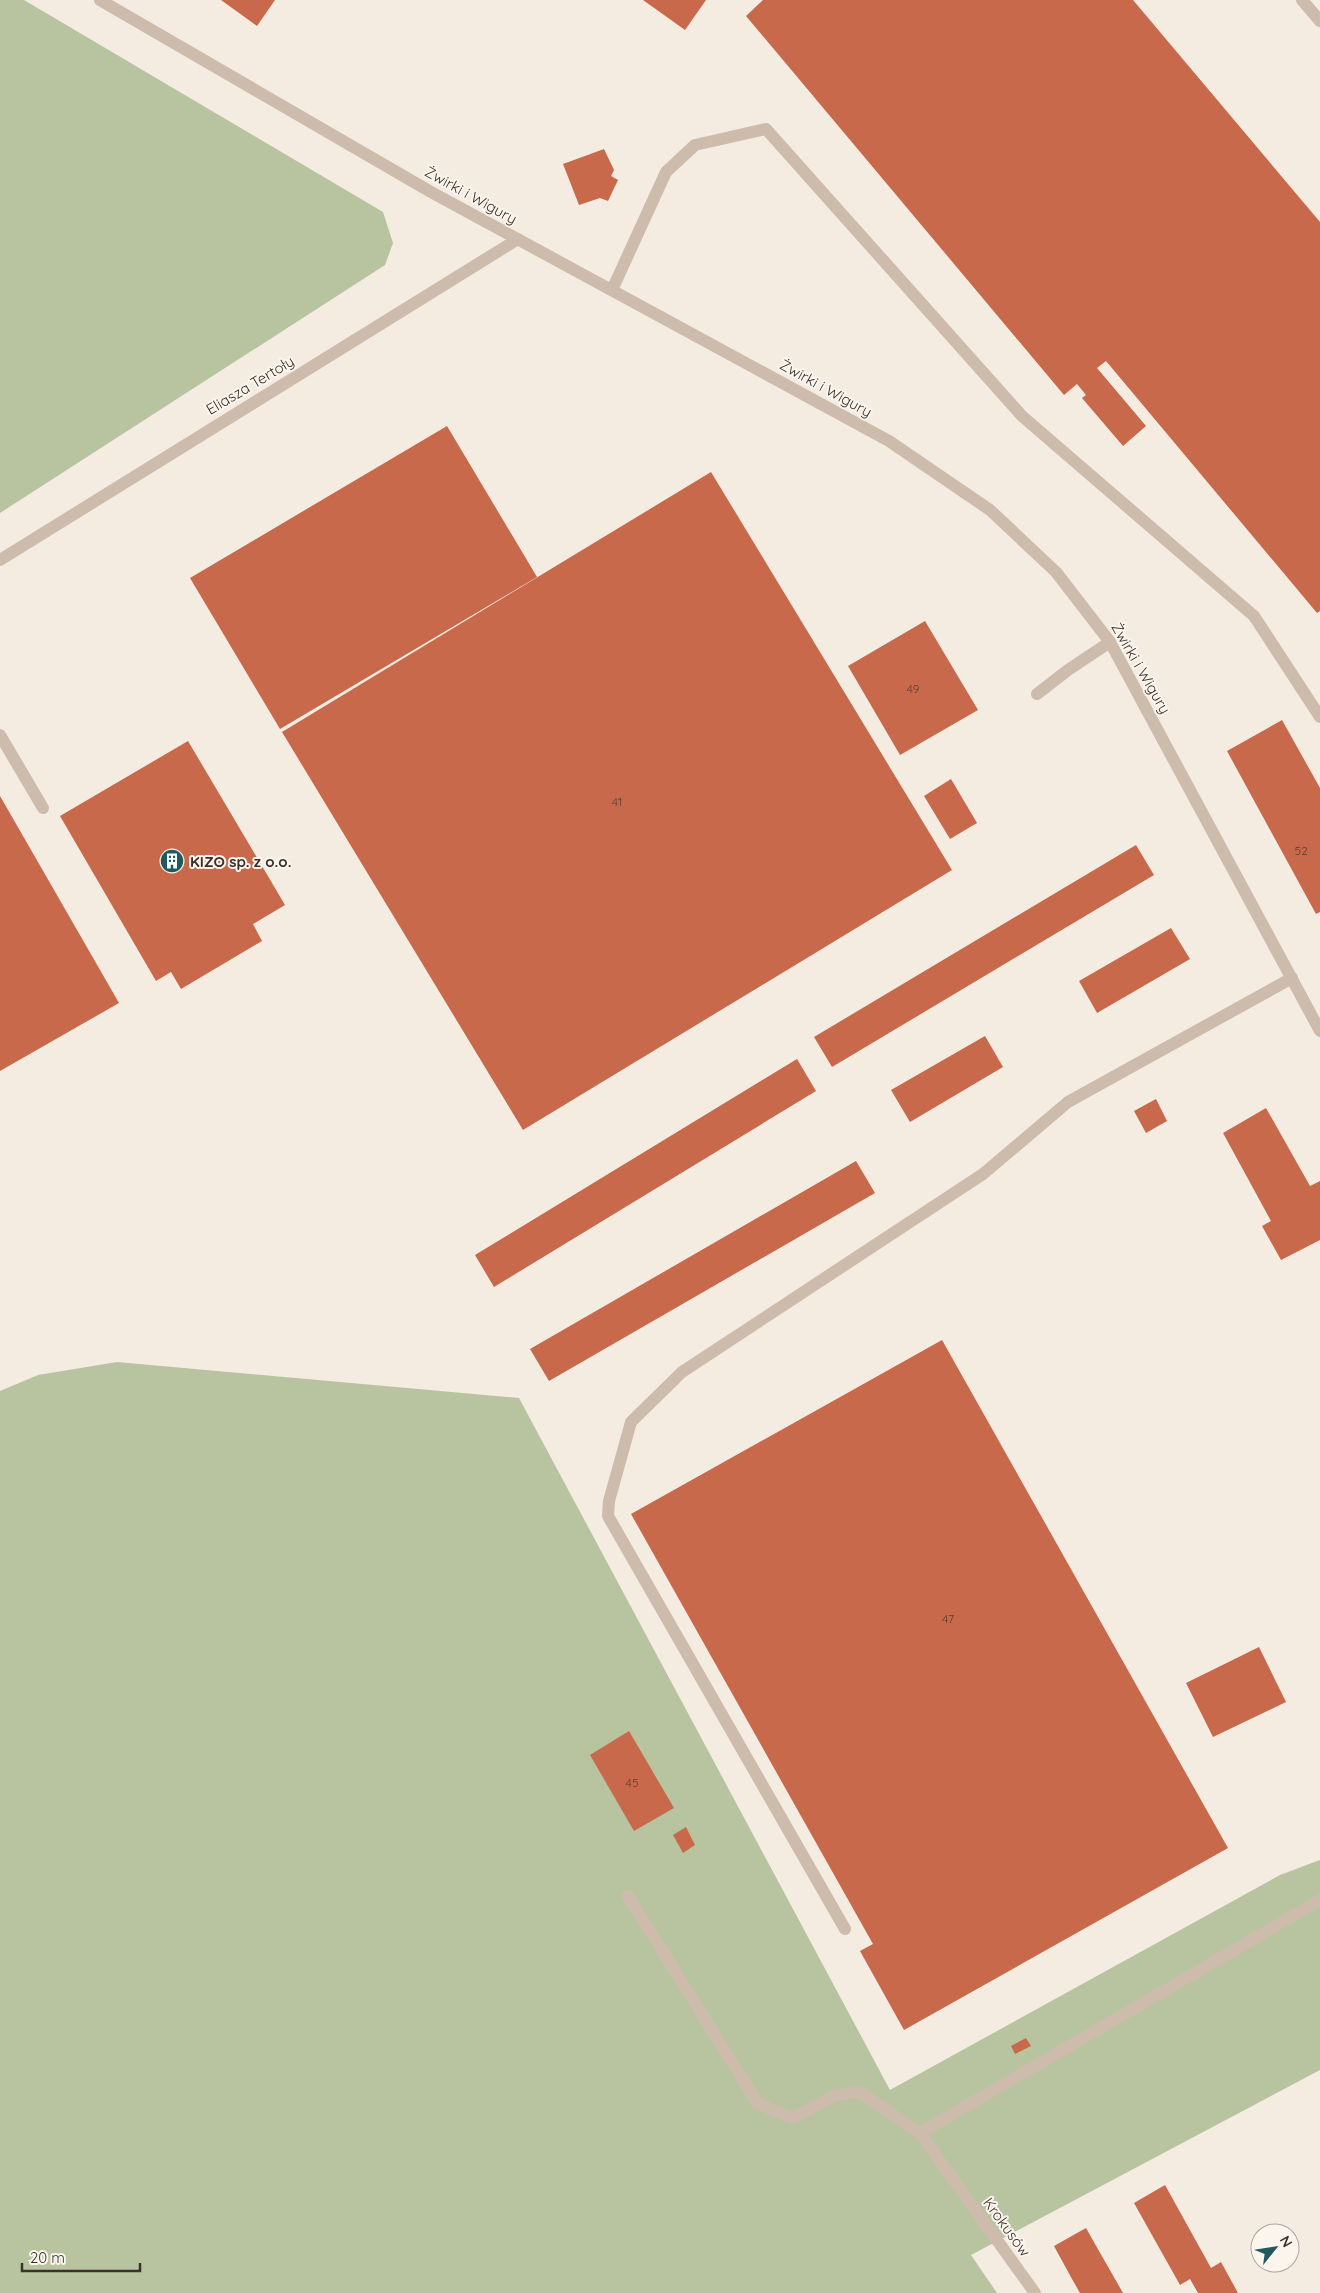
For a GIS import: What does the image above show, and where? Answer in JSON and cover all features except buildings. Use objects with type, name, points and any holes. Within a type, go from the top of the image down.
[{"type":"street","name":"Żwirki i Wigury","points":[[100,0],[401,175],[889,441],[990,510],[1056,572],[1110,642],[1320,1031]]},
{"type":"street","points":[[1302,0],[1320,21]]},
{"type":"street","points":[[612,290],[666,172],[695,146],[766,129],[1022,416],[1254,616],[1320,717]]},
{"type":"street","name":"Eliasza Tertoły","points":[[0,560],[518,239]]},
{"type":"street","points":[[1037,694],[1068,670],[1110,642]]},
{"type":"street","points":[[0,735],[43,808]]},
{"type":"street","points":[[845,1929],[608,1516],[609,1501],[631,1422],[682,1372],[983,1174],[1068,1102],[1292,978]]},
{"type":"street","points":[[628,1896],[758,2104],[792,2118],[836,2095],[860,2092],[920,2133],[1320,1900]]},
{"type":"street","name":"Krokusów","points":[[920,2133],[1035,2293]]},
{"type":"green space","points":[[0,0],[24,0],[383,212],[393,243],[385,265],[0,513]]},
{"type":"green space","points":[[117,1362],[519,1398],[890,2090],[1280,1875],[1320,1860],[1320,2070],[971,2255],[997,2293],[0,2293],[0,1391],[38,1375]]},
{"type":"place","name":"KIZO sp. z o.o.","points":[[172,861]]}]
